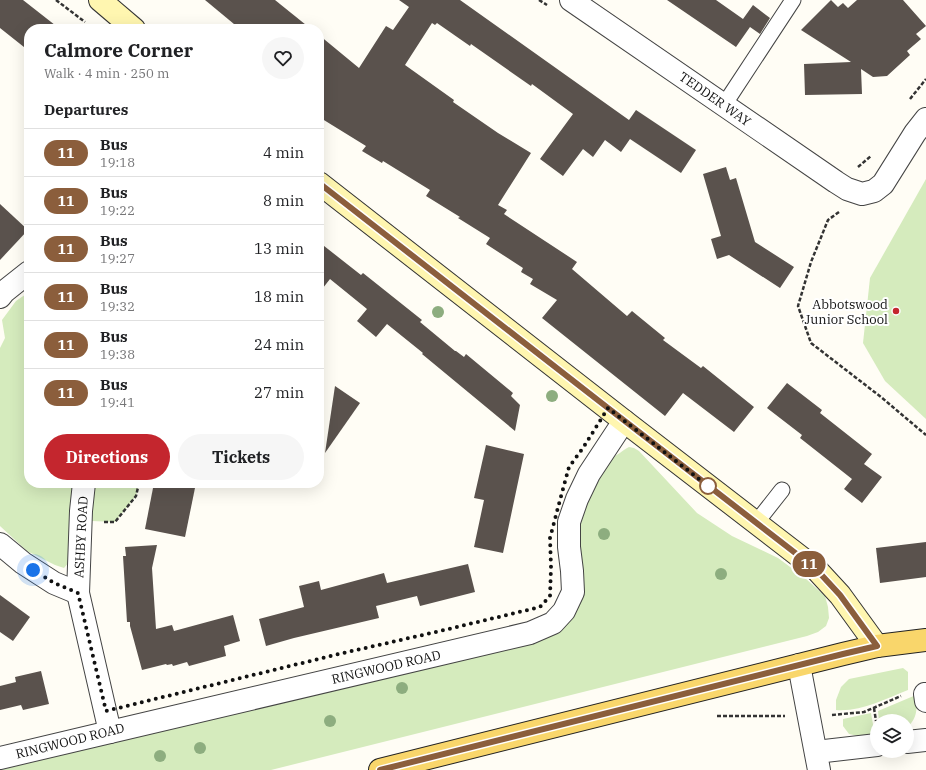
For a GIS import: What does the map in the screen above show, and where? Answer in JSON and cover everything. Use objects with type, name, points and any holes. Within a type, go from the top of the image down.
[{"type":"main road","points":[[380,770],[877,646],[926,640]]},
{"type":"street","points":[[100,0],[128,24]]},
{"type":"street","name":"TEDDER WAY","points":[[571,0],[836,182],[847,189],[862,194]]},
{"type":"street","points":[[862,194],[874,190],[883,184],[915,133],[926,119]]},
{"type":"street","points":[[324,187],[816,569],[840,595],[877,646]]},
{"type":"street","points":[[1,293],[24,276]]},
{"type":"street","name":"RINGWOOD ROAD","points":[[0,758],[530,633],[553,623],[564,610],[573,592],[569,548],[569,522],[571,516],[589,474],[624,421]]},
{"type":"street","name":"ASHBY ROAD","points":[[83,488],[81,511],[78,593],[110,732]]},
{"type":"street","points":[[0,544],[23,563],[54,583],[78,593]]},
{"type":"street","points":[[799,665],[817,761],[870,747]]},
{"type":"street","points":[[914,741],[926,740]]},
{"type":"lane","points":[[724,105],[793,0]]},
{"type":"lane","points":[[756,523],[782,490]]},
{"type":"path","points":[[56,0],[89,24]]},
{"type":"path","points":[[907,102],[926,78]]},
{"type":"path","points":[[857,168],[872,154]]},
{"type":"path","points":[[862,194],[828,220],[811,262],[798,306],[811,343],[881,397],[926,435]]},
{"type":"path","points":[[100,522],[115,522],[136,496],[138,488]]},
{"type":"green space","name":"Abbotswood Junior School","points":[[926,179],[926,419],[885,381],[863,343],[870,278]]},
{"type":"green space","points":[[24,295],[24,488],[73,488],[70,561],[64,568],[27,551],[0,526],[0,348],[5,338],[2,320],[16,301]]},
{"type":"green space","points":[[629,447],[639,451],[697,513],[732,536],[778,558],[805,578],[825,596],[829,618],[826,626],[818,632],[807,636],[271,770],[0,770],[531,641],[547,635],[577,551],[580,527],[587,504],[610,458],[616,456]]},
{"type":"green space","points":[[94,488],[138,488],[136,496],[115,522],[92,521]]},
{"type":"green space","points":[[903,668],[908,672],[908,690],[864,707],[836,710],[836,700],[841,687],[849,679]]},
{"type":"green space","points":[[916,695],[917,705],[914,718],[914,714],[878,714],[878,711]]},
{"type":"green space","points":[[871,713],[870,737],[849,734],[843,726],[843,719]]},
{"type":"building","points":[[0,0],[23,0],[54,24],[24,24],[24,47],[0,28]]},
{"type":"building","points":[[205,0],[275,0],[305,24],[234,24]]},
{"type":"building","points":[[399,0],[460,0],[629,120],[636,110],[696,150],[681,173],[630,139],[621,152],[605,140],[593,157],[583,149],[563,176],[540,159],[573,114],[532,84],[531,86],[471,44],[470,46],[437,23],[435,25],[432,23],[405,65],[454,100],[453,102],[498,133],[531,153],[498,205],[507,210],[504,214],[577,262],[572,269],[627,316],[632,311],[665,338],[663,340],[701,368],[703,366],[754,407],[734,432],[683,393],[665,416],[542,318],[557,300],[530,284],[533,279],[521,272],[523,268],[486,244],[490,238],[426,196],[430,190],[383,161],[382,163],[362,151],[366,146],[324,120],[324,39],[359,68],[386,26],[393,30],[409,7]]},
{"type":"building","points":[[667,0],[716,0],[743,19],[753,5],[770,18],[760,34],[750,27],[736,47]]},
{"type":"building","points":[[831,0],[838,7],[843,3],[848,8],[857,0],[903,0],[926,26],[916,34],[921,39],[907,51],[910,55],[887,76],[873,77],[861,69],[862,94],[805,95],[804,64],[851,62],[801,30]]},
{"type":"building","points":[[726,167],[730,180],[736,178],[755,242],[794,267],[780,288],[729,255],[717,259],[711,239],[721,236],[703,174]]},
{"type":"building","points":[[0,204],[24,226],[24,234],[0,260]]},
{"type":"building","points":[[324,246],[361,275],[363,273],[422,320],[420,322],[455,351],[464,357],[466,354],[513,393],[511,396],[520,405],[515,431],[387,324],[376,337],[357,321],[367,309],[330,279],[324,287]]},
{"type":"building","points":[[787,383],[822,410],[820,413],[872,454],[864,464],[882,477],[862,503],[844,489],[852,479],[800,438],[802,435],[767,408]]},
{"type":"building","points":[[335,386],[360,403],[325,453]]},
{"type":"building","points":[[486,445],[524,454],[503,553],[474,547],[484,500],[474,498]]},
{"type":"building","points":[[153,488],[195,488],[185,537],[145,529]]},
{"type":"building","points":[[926,542],[926,577],[880,583],[876,548]]},
{"type":"building","points":[[157,545],[152,568],[156,629],[172,625],[174,631],[233,615],[240,641],[224,646],[226,656],[189,666],[187,662],[173,666],[172,664],[166,664],[142,670],[130,622],[127,622],[123,556],[126,556],[125,547]]},
{"type":"building","points":[[468,564],[475,592],[420,606],[417,596],[376,606],[379,618],[266,646],[259,619],[304,607],[299,586],[319,581],[321,590],[384,573],[387,583]]},
{"type":"building","points":[[0,595],[30,617],[13,641],[0,632]]},
{"type":"building","points":[[41,671],[49,704],[23,710],[21,705],[0,710],[0,686],[16,682],[15,677]]},
{"type":"bus line","name":"11","points":[[324,187],[816,569],[840,595],[877,646],[380,770]]},
{"type":"place","name":"Abbotswood Junior School","points":[[896,311]]},
{"type":"route","points":[[33,570],[54,583],[78,593],[106,711],[540,607],[550,596],[550,538],[569,467],[583,448],[608,408],[708,486]]}]
